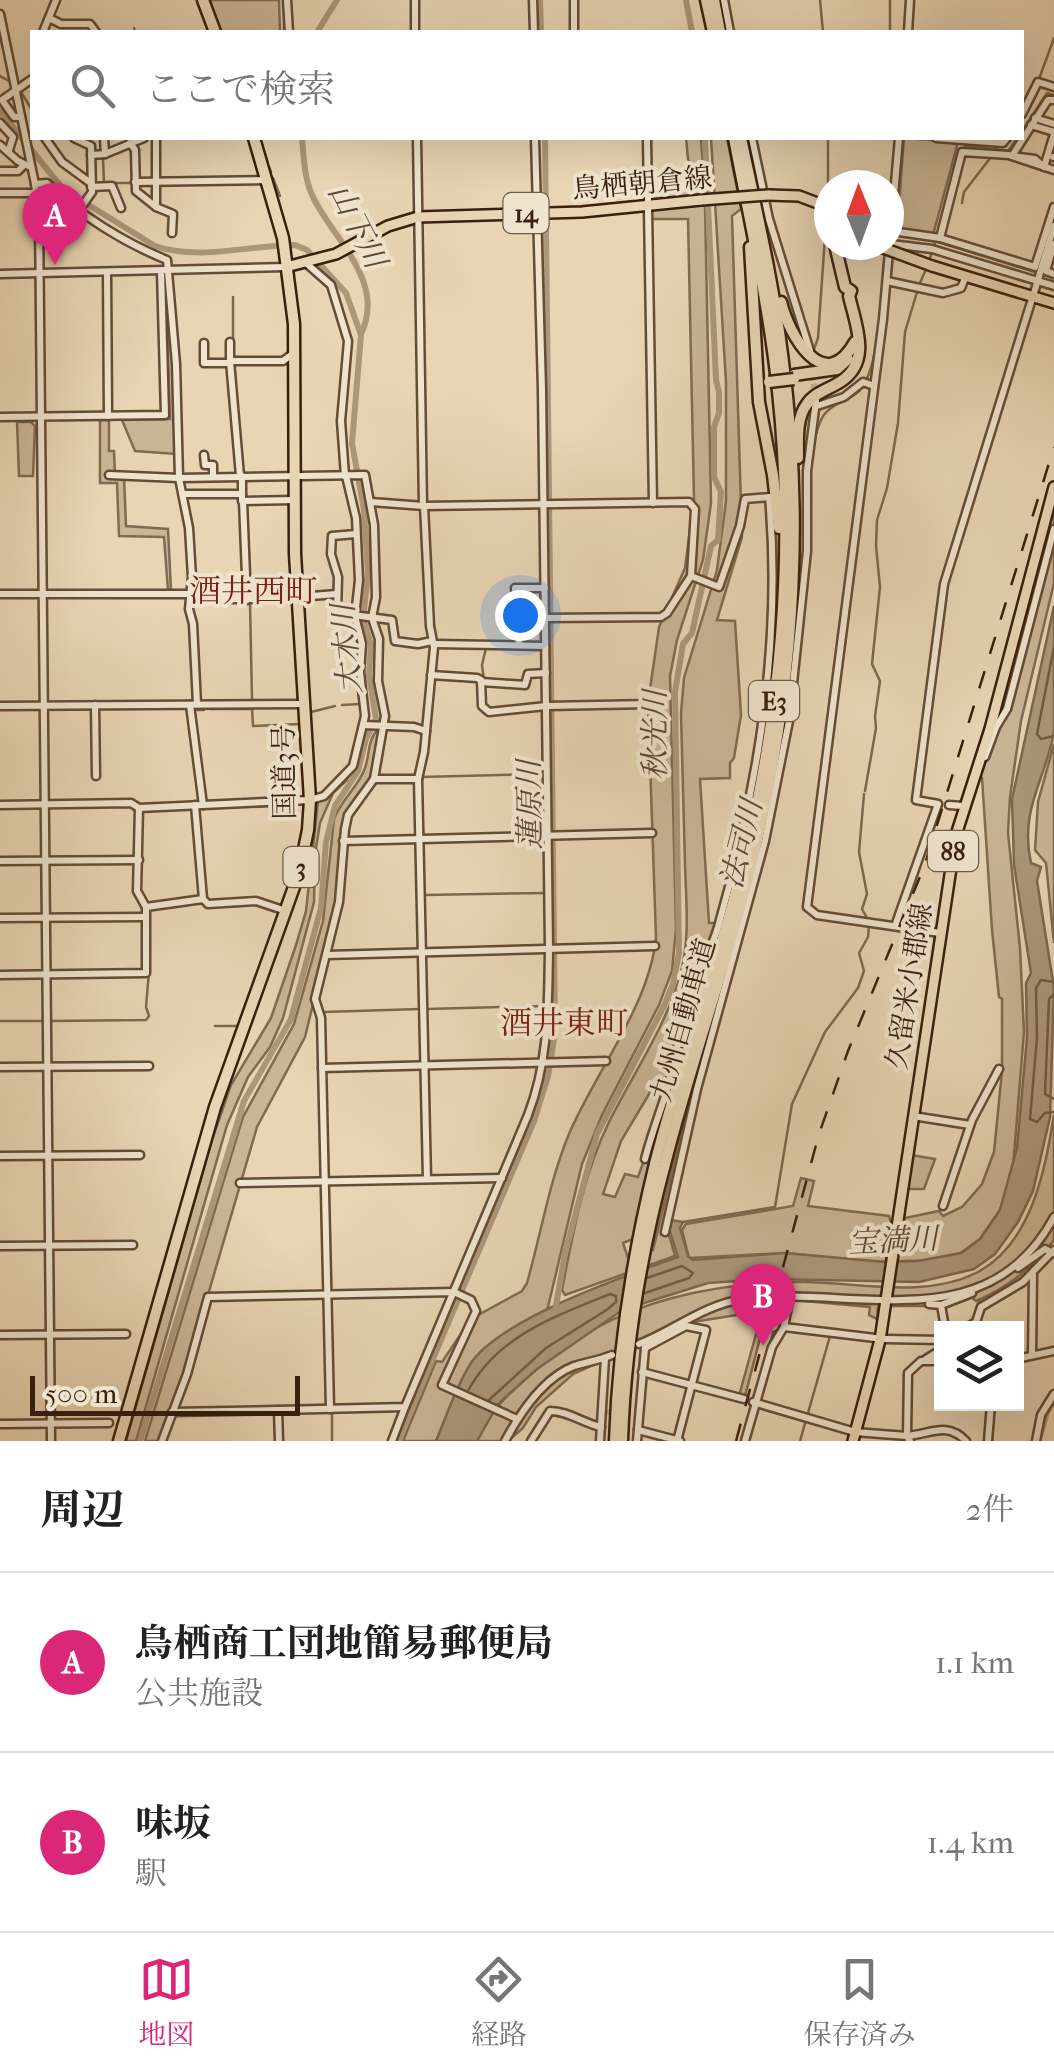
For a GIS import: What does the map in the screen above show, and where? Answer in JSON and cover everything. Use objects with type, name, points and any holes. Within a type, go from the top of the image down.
[{"type":"highway","points":[[203,0],[215,30]]},
{"type":"highway","points":[[706,0],[715,30]]},
{"type":"highway","points":[[714,0],[716,30]]},
{"type":"highway","name":"国道3号","points":[[119,1441],[215,1108],[303,858],[310,800],[297,598],[295,352],[285,251],[255,140]]},
{"type":"highway","name":"九州自動車道","points":[[618,1441],[636,1342],[641,1251],[656,1163],[753,823],[774,704],[784,483],[779,394],[768,313],[734,140]]},
{"type":"highway","name":"九州自動車道","points":[[641,1251],[744,892],[768,794],[788,653],[794,562],[787,394],[776,312],[741,140]]},
{"type":"highway","points":[[747,165],[784,314],[794,339],[806,354],[826,362],[842,357],[856,336]]},
{"type":"highway","points":[[750,218],[747,230],[778,515],[778,596]]},
{"type":"highway","points":[[792,472],[798,462],[799,425],[804,409],[812,398],[842,381],[854,369],[860,354],[838,260]]},
{"type":"highway","points":[[765,381],[826,376],[848,366],[856,354],[856,336]]},
{"type":"main road","name":"鳥栖朝倉線","points":[[286,266],[336,254],[388,226],[418,217],[582,212],[768,195],[799,196],[814,202]]},
{"type":"main road","points":[[904,256],[1054,304]]},
{"type":"main road","name":"久留米小郡線","points":[[854,1436],[870,1383],[886,1299],[940,933],[963,806],[1054,487]]},
{"type":"street","points":[[43,30],[56,0]]},
{"type":"street","points":[[287,0],[289,30]]},
{"type":"street","points":[[415,0],[415,30]]},
{"type":"street","points":[[533,0],[534,30]]},
{"type":"street","points":[[574,0],[574,30]]},
{"type":"street","points":[[724,0],[730,30]]},
{"type":"street","points":[[908,30],[910,0]]},
{"type":"street","points":[[0,14],[21,118],[28,132],[28,166],[36,188],[40,273],[51,1441]]},
{"type":"street","points":[[49,18],[60,24],[90,24],[94,30]]},
{"type":"street","points":[[21,118],[14,117],[1,99],[30,80]]},
{"type":"street","points":[[1024,110],[1038,82],[1054,87]]},
{"type":"street","points":[[1024,137],[1048,100],[1054,100]]},
{"type":"street","points":[[1033,122],[1054,124]]},
{"type":"street","points":[[1033,122],[1054,133],[1049,168]]},
{"type":"street","points":[[0,123],[13,138],[8,150]]},
{"type":"street","points":[[47,140],[62,162],[92,186],[112,186],[121,208]]},
{"type":"street","points":[[78,140],[90,146],[92,186],[80,209]]},
{"type":"street","points":[[104,140],[105,154]]},
{"type":"street","points":[[91,155],[105,154],[139,140]]},
{"type":"street","points":[[156,140],[156,207]]},
{"type":"street","points":[[417,140],[424,506],[433,642],[418,779],[427,1178]]},
{"type":"street","points":[[392,1441],[537,1093],[548,1036],[552,836],[546,673],[548,504],[535,140]]},
{"type":"street","points":[[648,140],[653,503]]},
{"type":"street","points":[[752,140],[769,219],[810,350]]},
{"type":"street","points":[[897,170],[899,140]]},
{"type":"street","points":[[963,140],[1004,143],[1006,140]]},
{"type":"street","points":[[1012,156],[1022,140]]},
{"type":"street","points":[[130,144],[135,150],[137,192],[173,214],[172,233]]},
{"type":"street","points":[[0,145],[28,166]]},
{"type":"street","points":[[940,238],[962,152],[1012,156],[1049,168]]},
{"type":"street","points":[[1049,168],[1054,157]]},
{"type":"street","points":[[0,171],[28,166]]},
{"type":"street","points":[[135,182],[268,179]]},
{"type":"street","points":[[0,193],[47,183],[139,247],[167,260],[165,415],[0,417]]},
{"type":"street","points":[[904,233],[940,238],[1035,267],[1054,207]]},
{"type":"street","points":[[895,926],[938,804],[916,800],[944,584],[1054,226]]},
{"type":"street","points":[[1054,244],[1046,271],[1054,274]]},
{"type":"street","points":[[904,246],[932,249],[1054,284]]},
{"type":"street","points":[[889,260],[807,907],[816,915],[940,933]]},
{"type":"street","points":[[0,805],[131,804],[138,808],[310,800],[324,796],[353,766],[366,712],[360,682],[362,644],[355,616],[359,580],[357,534],[340,421],[348,360],[346,332],[332,285],[314,262]]},
{"type":"street","points":[[0,274],[286,266]]},
{"type":"street","points":[[107,272],[108,416]]},
{"type":"street","points":[[164,272],[176,364],[179,478],[189,528],[188,609],[193,624],[193,704],[205,901]]},
{"type":"street","points":[[887,281],[950,294],[961,288],[966,276]]},
{"type":"street","points":[[230,342],[247,600]]},
{"type":"street","points":[[204,343],[204,362],[282,361],[295,352]]},
{"type":"street","points":[[665,1232],[695,1089],[765,842],[787,721],[800,597],[807,471],[817,404],[844,397],[863,382],[874,386]]},
{"type":"street","points":[[204,454],[205,465],[213,465],[214,477]]},
{"type":"street","points":[[109,475],[363,475],[371,502],[376,597],[372,618],[380,646],[377,670],[384,708],[374,778],[348,815],[339,902],[316,999],[322,1068],[330,1409]]},
{"type":"street","points":[[183,494],[294,500]]},
{"type":"street","points":[[645,1159],[678,1053],[682,1011],[718,931],[748,813],[765,718],[778,596],[771,497],[744,499],[740,526],[718,586],[692,576]]},
{"type":"street","points":[[371,502],[424,506],[689,502],[694,506],[692,576],[668,613],[661,617],[549,618]]},
{"type":"street","points":[[978,764],[984,761],[1007,709],[1054,529]]},
{"type":"street","points":[[357,534],[332,536],[331,554],[338,577],[337,614],[392,620],[395,641],[546,646]]},
{"type":"street","points":[[519,644],[515,588],[545,588]]},
{"type":"street","points":[[0,594],[190,594],[247,600],[337,594]]},
{"type":"street","points":[[431,674],[525,684],[528,674],[546,673]]},
{"type":"street","points":[[481,682],[482,706],[488,712],[650,704]]},
{"type":"street","points":[[0,706],[304,704]]},
{"type":"street","points":[[95,705],[96,776]]},
{"type":"street","points":[[364,725],[426,731]]},
{"type":"street","points":[[374,778],[418,779]]},
{"type":"street","points":[[949,804],[963,806]]},
{"type":"street","points":[[138,808],[140,903],[146,907],[256,901],[286,911]]},
{"type":"street","points":[[343,841],[652,834]]},
{"type":"street","points":[[0,862],[138,860]]},
{"type":"street","points":[[0,974],[146,972],[146,907]]},
{"type":"street","points":[[0,918],[144,917]]},
{"type":"street","points":[[327,954],[654,946]]},
{"type":"street","points":[[322,1068],[606,1062]]},
{"type":"street","points":[[0,1067],[149,1066]]},
{"type":"street","points":[[943,1206],[958,1171],[970,1125],[999,1069]]},
{"type":"street","points":[[913,1116],[970,1125]]},
{"type":"street","points":[[0,1156],[140,1155]]},
{"type":"street","points":[[240,1184],[502,1178]]},
{"type":"street","points":[[1002,1276],[1031,1251],[1054,1217]]},
{"type":"street","points":[[0,1246],[134,1244]]},
{"type":"street","points":[[918,1301],[948,1298],[978,1288],[1052,1251]]},
{"type":"street","points":[[973,1321],[981,1307],[1033,1274],[1052,1251]]},
{"type":"street","points":[[1032,1355],[1033,1274]]},
{"type":"street","points":[[636,1342],[715,1306],[747,1299],[886,1299],[941,1305],[966,1298],[978,1288]]},
{"type":"street","points":[[162,1441],[187,1374],[208,1297],[454,1292],[472,1300],[476,1311],[442,1385],[515,1418]]},
{"type":"street","points":[[745,1441],[751,1402],[772,1346],[784,1328],[790,1297]]},
{"type":"street","points":[[941,1305],[944,1321]]},
{"type":"street","points":[[636,1342],[686,1326],[706,1330],[679,1441],[638,1430]]},
{"type":"street","points":[[784,1328],[875,1338]]},
{"type":"street","points":[[0,1335],[126,1334]]},
{"type":"street","points":[[885,1338],[934,1340]]},
{"type":"street","points":[[636,1342],[642,1372],[635,1414],[637,1441]]},
{"type":"street","points":[[1024,1356],[1054,1351]]},
{"type":"street","points":[[908,1439],[908,1373],[934,1354]]},
{"type":"street","points":[[505,1441],[515,1418],[555,1378],[572,1367],[609,1356],[600,1441]]},
{"type":"street","points":[[926,1359],[934,1360]]},
{"type":"street","points":[[642,1372],[806,1418],[854,1436],[908,1439],[946,1428],[966,1441]]},
{"type":"street","points":[[1036,1441],[1042,1415],[1054,1394]]},
{"type":"street","points":[[172,1412],[405,1407]]},
{"type":"street","points":[[278,1410],[279,1441]]},
{"type":"street","points":[[531,1441],[550,1411],[601,1427]]},
{"type":"street","points":[[988,1441],[990,1411]]},
{"type":"street","points":[[0,1424],[110,1423]]},
{"type":"shaded area","points":[[209,0],[279,0],[280,30],[219,30]]},
{"type":"shaded area","points":[[686,140],[701,140],[705,195],[650,200],[653,191],[688,185],[696,178]]},
{"type":"shaded area","points":[[711,140],[727,140],[741,209],[732,216],[742,537],[717,620],[735,621],[741,715],[730,778],[700,779],[709,923],[715,923],[716,939],[664,1086],[655,1084],[621,1141],[603,1194],[615,1197],[625,1174],[638,1177],[671,1085],[633,1239],[623,1243],[628,1258],[653,1250],[691,1092],[694,1094],[661,1234],[669,1235],[675,1256],[565,1295],[562,1290],[570,1247],[592,1163],[609,1122],[667,1012],[686,946],[681,713],[684,678],[717,570],[726,501],[726,382]]},
{"type":"shaded area","points":[[904,140],[958,142],[933,235],[904,230]]},
{"type":"shaded area","points":[[705,204],[711,503],[703,560],[677,640],[670,676],[676,928],[672,971],[582,1164],[547,1311],[472,1361],[436,1441],[403,1441],[436,1361],[442,1362],[471,1319],[522,1291],[527,1283],[562,1152],[580,1110],[633,1013],[651,963],[656,938],[648,703],[659,627],[685,568],[694,499],[688,219],[650,219],[651,209]]},
{"type":"shaded area","points":[[166,305],[174,360],[176,454],[135,451],[122,420],[170,419]]},
{"type":"shaded area","points":[[100,420],[109,420],[109,451],[114,451],[115,475],[124,476],[126,526],[168,529],[171,590],[164,537],[119,536],[117,483],[100,483]]},
{"type":"shaded area","points":[[17,422],[31,422],[35,426],[33,476],[19,476]]},
{"type":"shaded area","points":[[1054,505],[1054,583],[1021,721],[1010,797],[1008,833],[1024,1032],[1013,1167],[1000,1210],[980,1239],[961,1253],[934,1260],[874,1262],[785,1253],[689,1258],[682,1230],[686,1224],[793,1206],[801,1178],[814,1181],[808,1206],[889,1216],[893,1228],[900,1229],[905,1218],[939,1211],[943,1216],[962,1207],[982,1184],[994,1152],[1002,1071],[1002,999],[979,776]]},
{"type":"shaded area","points":[[379,728],[387,728],[378,775],[343,829],[338,902],[305,1037],[257,1127],[184,1377],[161,1441],[145,1441],[243,1117],[294,1024],[323,921],[334,819],[362,775]]},
{"type":"shaded area","points":[[1054,744],[1054,943],[1046,863],[1035,850],[1038,802]]},
{"type":"shaded area","points":[[354,767],[333,793],[320,823],[314,902],[283,1018],[270,1047],[248,1077],[227,1125],[136,1441],[126,1441],[212,1140],[231,1085],[271,1018],[296,945],[306,911],[318,801]]},
{"type":"shaded area","points":[[1054,1115],[1054,1240],[1029,1268],[999,1290],[976,1301],[969,1295],[931,1306],[891,1306],[890,1298],[883,1297],[877,1319],[869,1315],[870,1307],[794,1300],[793,1295],[771,1296],[745,1396],[739,1396],[761,1316],[749,1313],[687,1323],[607,1354],[602,1361],[573,1374],[536,1407],[523,1428],[508,1441],[477,1441],[499,1405],[541,1366],[608,1322],[670,1298],[769,1283],[912,1287],[956,1281],[976,1273],[1011,1244],[1023,1225],[1040,1182]]},
{"type":"shaded area","points":[[911,1155],[935,1159],[924,1189],[908,1189]]},
{"type":"water","points":[[1054,606],[1054,732],[1028,826],[1031,863],[1041,867],[1037,881],[1054,988],[1050,1117],[1033,1191],[1018,1222],[995,1254],[974,1269],[919,1282],[769,1279],[708,1283],[638,1305],[621,1311],[537,1369],[498,1404],[477,1441],[436,1441],[466,1372],[487,1346],[566,1300],[678,1257],[668,1225],[671,1220],[683,1222],[680,1228],[688,1256],[693,1260],[785,1253],[918,1261],[961,1253],[980,1239],[1000,1210],[1017,1148],[1027,1037],[1026,983],[1031,973],[1014,865],[1012,799]]},
{"type":"waterway","points":[[284,0],[284,30]]},
{"type":"waterway","name":"山下川","points":[[318,30],[337,0]]},
{"type":"waterway","name":"蓮原川","points":[[540,0],[541,30]]},
{"type":"waterway","name":"秋光川","points":[[686,0],[692,30]]},
{"type":"waterway","points":[[820,0],[823,30]]},
{"type":"waterway","points":[[890,0],[890,30]]},
{"type":"waterway","points":[[1039,79],[1054,38]]},
{"type":"waterway","points":[[0,76],[9,81]]},
{"type":"waterway","points":[[21,92],[30,107]]},
{"type":"waterway","points":[[1024,128],[1047,93],[1054,95]]},
{"type":"waterway","name":"大木川","points":[[0,111],[63,189],[155,246],[190,252],[295,245],[307,250],[346,293],[361,335],[352,443],[364,510],[368,573],[363,619],[371,644],[369,675],[376,719],[358,771],[335,806],[326,842],[321,908],[291,1019],[244,1101],[140,1441]]},
{"type":"waterway","name":"山下川","points":[[302,140],[311,192],[363,280],[367,315],[361,334]]},
{"type":"waterway","name":"蓮原川","points":[[398,1441],[534,1121],[548,1076],[555,1033],[545,140]]},
{"type":"waterway","name":"秋光川","points":[[555,1312],[565,1253],[597,1134],[664,1006],[679,953],[675,692],[683,644],[692,633],[711,546],[718,540],[721,492],[714,477],[719,392],[705,140]]},
{"type":"waterway","points":[[828,140],[828,170]]},
{"type":"waterway","points":[[965,146],[1008,151],[1016,140]]},
{"type":"waterway","points":[[962,203],[964,192],[1001,144]]},
{"type":"waterway","points":[[264,152],[267,161]]},
{"type":"waterway","points":[[103,158],[104,183],[131,183]]},
{"type":"waterway","points":[[269,167],[271,172]]},
{"type":"waterway","points":[[273,178],[280,196]]},
{"type":"waterway","points":[[226,184],[264,183]]},
{"type":"waterway","points":[[929,261],[939,231]]},
{"type":"waterway","points":[[938,242],[1054,278]]},
{"type":"waterway","points":[[814,349],[823,260]]},
{"type":"waterway","points":[[920,283],[926,269]]},
{"type":"waterway","points":[[865,791],[880,681],[872,664],[880,587],[877,520],[887,488],[898,423],[905,332],[917,292]]},
{"type":"waterway","points":[[233,297],[233,346]]},
{"type":"waterway","points":[[810,537],[811,463],[816,434],[828,411],[858,392],[868,376],[881,311]]},
{"type":"waterway","name":"法司川","points":[[716,1032],[774,809],[794,697],[807,580]]},
{"type":"waterway","points":[[0,597],[33,597]]},
{"type":"waterway","points":[[250,603],[252,699]]},
{"type":"waterway","points":[[483,648],[484,680]]},
{"type":"waterway","points":[[342,705],[360,704]]},
{"type":"waterway","points":[[311,712],[335,706]]},
{"type":"waterway","points":[[211,709],[252,709],[253,726],[300,724]]},
{"type":"waterway","points":[[187,710],[194,758]]},
{"type":"waterway","points":[[193,710],[204,710]]},
{"type":"waterway","points":[[311,734],[312,748]]},
{"type":"waterway","points":[[313,766],[314,772]]},
{"type":"waterway","points":[[421,777],[543,774]]},
{"type":"waterway","points":[[864,794],[859,852],[867,894],[862,909],[867,918]]},
{"type":"waterway","points":[[199,809],[206,897]]},
{"type":"waterway","points":[[424,895],[546,893]]},
{"type":"waterway","points":[[683,1222],[775,1207],[792,1104],[825,1032],[858,988],[864,971],[859,953],[868,937],[869,925]]},
{"type":"waterway","points":[[51,1021],[146,1020],[149,971]]},
{"type":"waterway","points":[[427,1009],[544,1006]]},
{"type":"waterway","points":[[323,1016],[323,1012],[420,1009]]},
{"type":"waterway","points":[[0,1021],[43,1021]]},
{"type":"waterway","points":[[215,1026],[239,1026]]},
{"type":"waterway","points":[[1012,1285],[1026,1274]]},
{"type":"waterway","points":[[973,1321],[978,1303],[993,1297]]},
{"type":"waterway","points":[[770,1345],[773,1332],[778,1330]]},
{"type":"waterway","points":[[801,1332],[828,1336]]},
{"type":"waterway","points":[[800,1441],[830,1336],[869,1340]]},
{"type":"waterway","points":[[1040,1436],[1054,1401]]},
{"type":"waterway","points":[[332,1412],[332,1441]]},
{"type":"tunnel","points":[[810,357],[815,394]]},
{"type":"tunnel","points":[[607,1412],[632,1413]]},
{"type":"railway","points":[[736,1441],[819,1134],[848,1051],[924,867],[1054,447]]},
{"type":"place","name":"鳥栖商工団地簡易郵便局","points":[[55,265]]},
{"type":"place","name":"味坂","points":[[763,1346]]},
{"type":"district","name":"酒井西町","points":[[253,591]]},
{"type":"district","name":"酒井東町","points":[[564,1023]]},
{"type":"water label","name":"宝満川","points":[[893,1241]]}]
